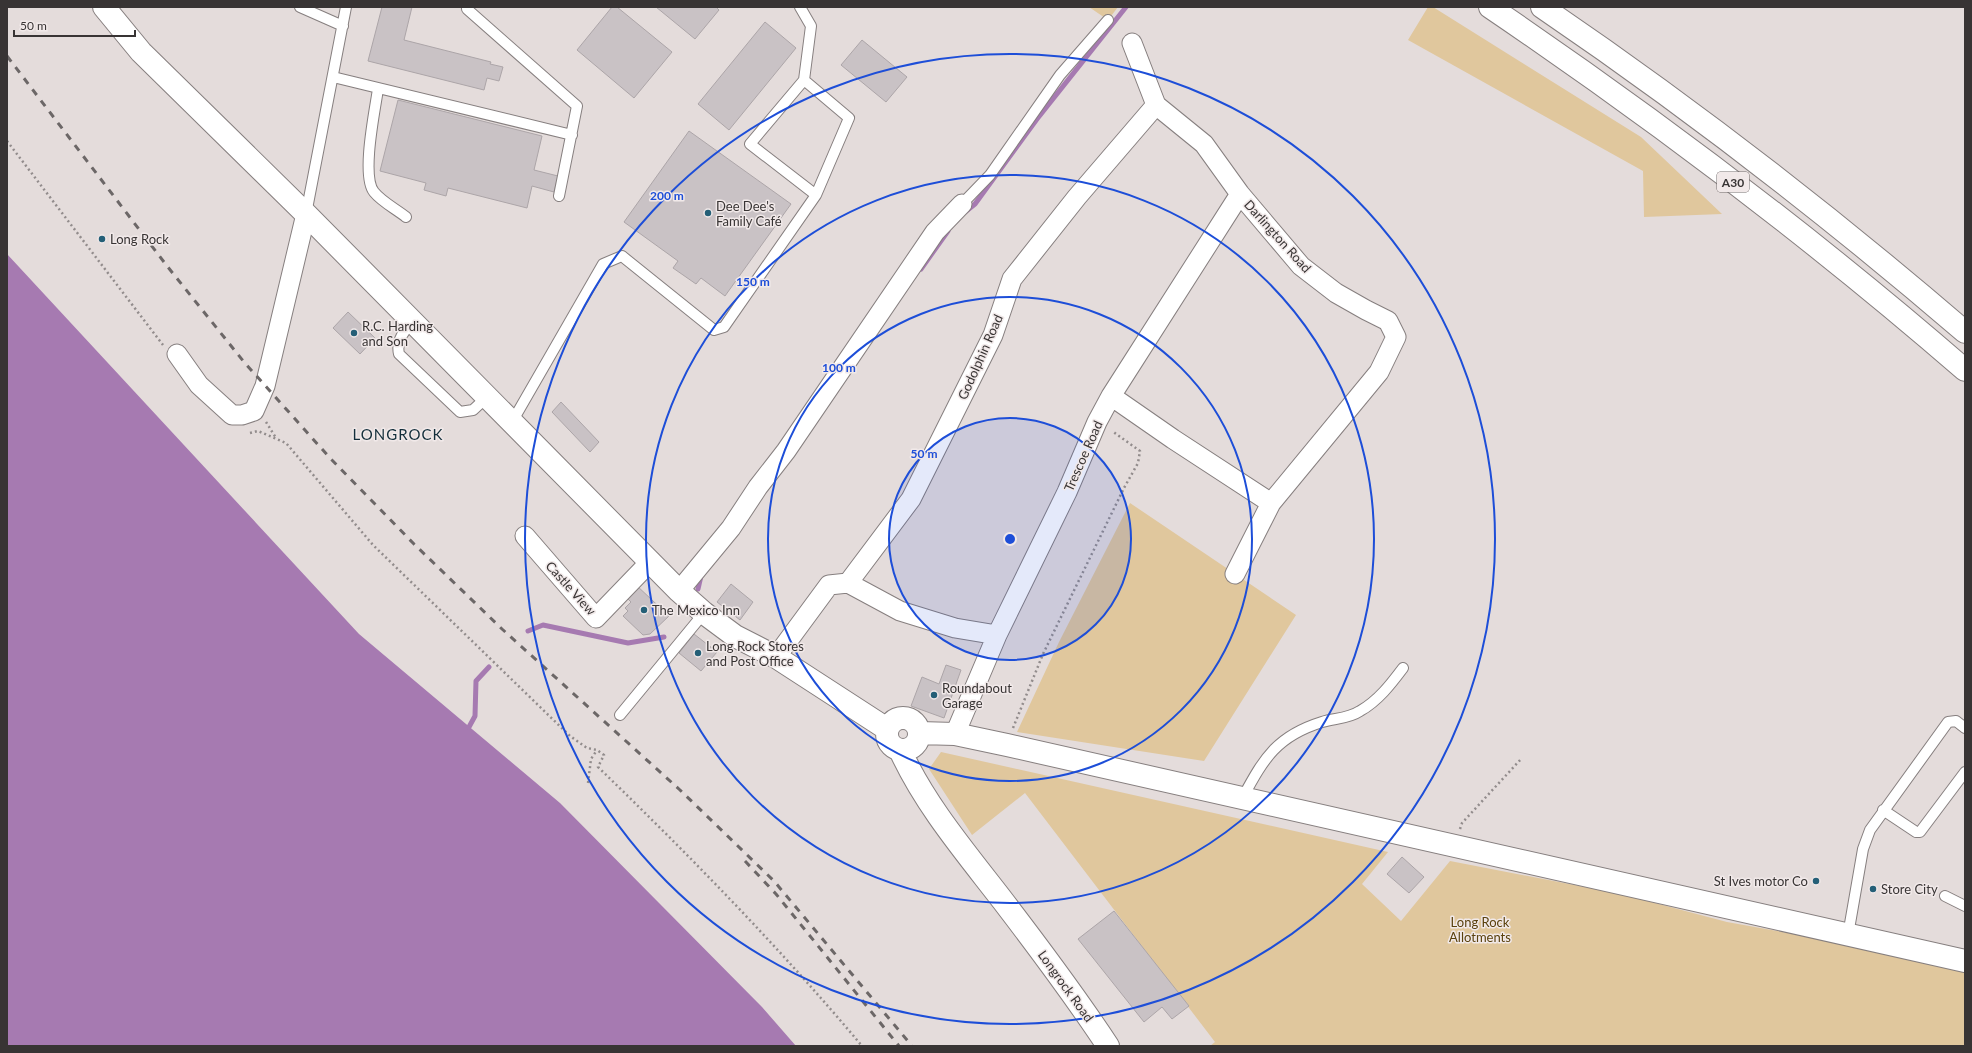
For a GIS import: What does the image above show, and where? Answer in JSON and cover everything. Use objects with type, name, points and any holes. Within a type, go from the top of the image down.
[{"type":"main road","points":[[104,7],[142,52],[306,214],[679,591],[704,613],[735,636],[776,658],[887,729]]},
{"type":"main road","name":"A30","points":[[1490,7],[1550,48],[1749,194],[1838,264],[1965,370]]},
{"type":"main road","name":"A30","points":[[1542,7],[1628,67],[1832,221],[1965,332]]},
{"type":"main road","points":[[905,718],[915,724],[919,733],[919,738],[912,748],[900,750],[890,745],[887,729],[894,721],[905,718]]},
{"type":"main road","points":[[919,733],[955,734],[1007,745],[1456,845],[1965,961]]},
{"type":"main road","name":"Longrock Road","points":[[900,750],[909,770],[951,834],[1022,926],[1108,1046]]},
{"type":"street","name":"Darlington Road","points":[[1132,43],[1156,105],[1204,144],[1240,194],[1301,266],[1336,293],[1366,310],[1388,320],[1396,337],[1379,372],[1271,503],[1235,574]]},
{"type":"street","name":"Godolphin Road","points":[[848,583],[911,499],[993,335],[1012,278],[1076,197],[1156,105]]},
{"type":"street","name":"Trescoe Road","points":[[955,734],[997,635],[1067,492],[1097,422],[1240,194]]},
{"type":"street","points":[[679,591],[731,528],[758,487],[786,451],[935,232],[962,204]]},
{"type":"street","points":[[170,350],[199,385],[232,416],[242,415],[254,411],[265,386],[306,214]]},
{"type":"street","points":[[1112,396],[1173,439],[1271,503]]},
{"type":"street","name":"Castle View","points":[[525,536],[596,618],[651,561]]},
{"type":"street","points":[[776,658],[829,585],[848,583],[900,611],[955,628],[997,635]]},
{"type":"lane","points":[[300,7],[343,26]]},
{"type":"lane","points":[[306,214],[346,7]]},
{"type":"lane","points":[[467,7],[467,9],[577,106],[559,196]]},
{"type":"lane","points":[[800,7],[811,26],[804,80],[750,144],[816,195]]},
{"type":"lane","points":[[962,204],[990,175],[1060,75],[1108,20]]},
{"type":"lane","points":[[333,77],[572,135]]},
{"type":"lane","points":[[512,422],[603,264],[622,256],[714,330],[724,327],[816,195],[849,118],[804,80]]},
{"type":"lane","points":[[378,89],[370,144],[369,174],[374,192],[406,217]]},
{"type":"lane","points":[[413,322],[405,330],[397,345],[398,354],[460,412],[473,410],[487,397]]},
{"type":"lane","points":[[620,715],[704,613]]},
{"type":"lane","points":[[1243,797],[1260,765],[1269,753],[1280,743],[1294,733],[1309,726],[1348,717],[1360,711],[1388,687],[1403,668]]},
{"type":"lane","points":[[1848,935],[1863,849],[1870,830],[1948,722],[1956,720],[1965,728]]},
{"type":"lane","points":[[1883,810],[1916,832],[1920,832],[1965,772]]},
{"type":"lane","points":[[1945,896],[1965,906]]},
{"type":"path","points":[[7,141],[170,350]]},
{"type":"path","points":[[1007,745],[1043,654],[1124,488],[1138,463],[1140,451],[1122,437],[1097,422]]},
{"type":"path","points":[[243,434],[258,431],[286,443],[373,545],[570,736],[587,748],[597,750],[604,755],[598,767],[656,823],[812,987],[862,1046]]},
{"type":"path","points":[[588,783],[591,759],[597,750]]},
{"type":"path","points":[[1456,845],[1462,823],[1522,758]]},
{"type":"green space","points":[[1089,7],[1118,7],[1108,20]]},
{"type":"green space","points":[[1428,7],[1433,7],[1641,137],[1722,214],[1644,217],[1643,171],[1408,40]]},
{"type":"green space","points":[[1130,503],[1296,615],[1204,761],[1017,732],[1059,642]]},
{"type":"green space","name":"Long Rock Allotments","points":[[941,752],[1388,852],[1362,884],[1401,921],[1450,861],[1621,894],[1727,922],[1843,943],[1965,961],[1965,1046],[1210,1046],[1215,1042],[1025,793],[972,835],[929,769]]},
{"type":"shaded area","points":[[7,254],[359,634],[560,803],[762,1007],[796,1046],[7,1046]]},
{"type":"building","points":[[382,7],[412,7],[404,40],[491,62],[490,64],[503,67],[499,81],[487,78],[484,90],[368,61]]},
{"type":"building","points":[[612,7],[617,7],[672,52],[634,98],[577,50]]},
{"type":"building","points":[[656,7],[716,7],[719,10],[695,39]]},
{"type":"building","points":[[765,22],[796,48],[729,130],[698,104]]},
{"type":"building","points":[[862,40],[907,77],[886,102],[841,65]]},
{"type":"building","points":[[398,100],[542,136],[534,170],[558,176],[554,192],[532,186],[527,208],[448,188],[446,196],[424,190],[426,183],[380,171]]},
{"type":"building","name":"Dee Dee's Family Café","points":[[689,131],[791,204],[725,296],[701,278],[696,284],[673,268],[678,261],[624,222]]},
{"type":"building","name":"R.C. Harding and Son","points":[[348,312],[375,338],[360,354],[333,328]]},
{"type":"building","points":[[561,402],[599,442],[590,452],[552,412]]},
{"type":"building","name":"The Mexico Inn","points":[[635,584],[669,616],[650,634],[643,635],[623,616],[628,611],[625,608],[631,602],[624,595]]},
{"type":"building","points":[[731,584],[753,602],[740,620],[717,602]]},
{"type":"building","name":"Long Rock Stores and Post Office","points":[[694,634],[717,652],[701,671],[679,653]]},
{"type":"building","name":"Roundabout Garage","points":[[946,665],[961,670],[944,718],[911,706],[922,677],[939,684]]},
{"type":"building","points":[[1402,857],[1424,877],[1409,893],[1387,874]]},
{"type":"building","points":[[1114,911],[1189,1006],[1172,1019],[1162,1007],[1144,1022],[1078,939]]},
{"type":"waterway","points":[[965,212],[975,204],[1037,119],[1126,7]]},
{"type":"waterway","points":[[921,269],[948,231]]},
{"type":"waterway","points":[[698,589],[701,576]]},
{"type":"waterway","points":[[528,631],[543,625],[628,643],[664,637]]},
{"type":"waterway","points":[[469,727],[475,716],[476,681],[489,667]]},
{"type":"railway","points":[[7,56],[167,266],[244,362],[330,458],[414,544],[502,629],[680,790],[774,881],[912,1046]]},
{"type":"railway","points":[[745,861],[776,894],[899,1046]]},
{"type":"place","name":"Dee Dee's Family Café","points":[[708,213]]},
{"type":"place","name":"Long Rock","points":[[102,239]]},
{"type":"place","name":"R.C. Harding and Son","points":[[354,333]]},
{"type":"place","name":"The Mexico Inn","points":[[644,610]]},
{"type":"place","name":"Long Rock Stores and Post Office","points":[[698,653]]},
{"type":"place","name":"Roundabout Garage","points":[[934,695]]},
{"type":"place","name":"St Ives motor Co","points":[[1816,881]]},
{"type":"place","name":"Store City","points":[[1873,889]]},
{"type":"district","name":"LONGROCK","points":[[398,434]]}]
